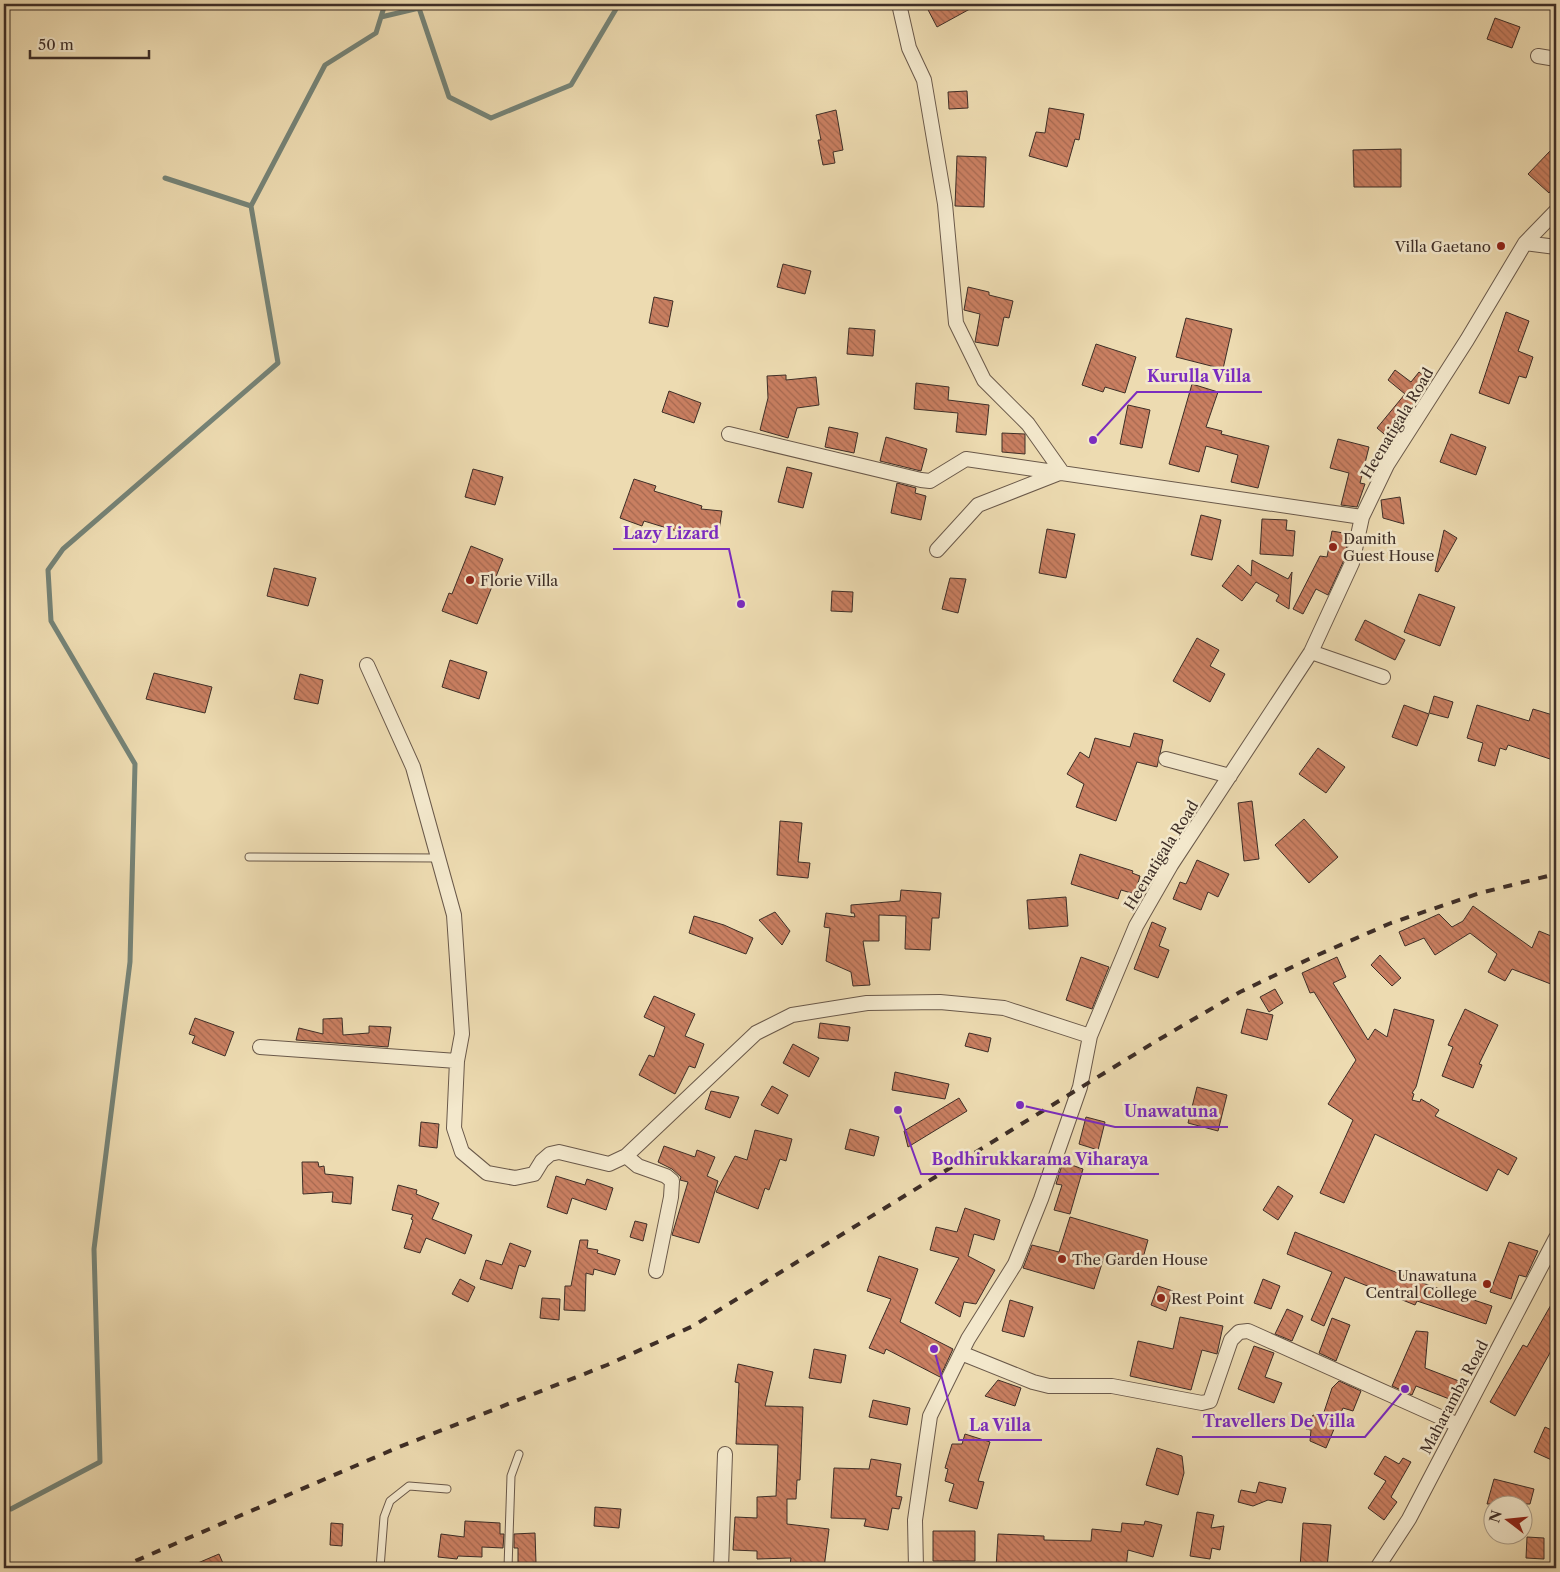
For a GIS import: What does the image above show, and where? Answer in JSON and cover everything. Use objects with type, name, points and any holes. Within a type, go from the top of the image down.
[{"type":"street","points":[[899,4],[909,48],[924,80],[945,204],[956,323],[984,380],[1028,424],[1062,472]]},
{"type":"street","points":[[1538,56],[1556,59]]},
{"type":"street","name":"Heenatigala Road","points":[[916,1568],[915,1520],[930,1416],[961,1353],[1004,1278],[1015,1264],[1041,1199],[1080,1087],[1090,1036],[1136,926],[1171,864],[1311,652],[1352,563],[1362,517],[1387,466],[1467,340],[1524,243],[1556,211]]},
{"type":"street","points":[[1524,243],[1556,247]]},
{"type":"street","points":[[729,434],[921,480],[930,481],[966,459],[1362,517]]},
{"type":"street","points":[[936,550],[978,505],[1062,472]]},
{"type":"street","points":[[1311,652],[1383,677]]},
{"type":"street","points":[[367,665],[413,767],[454,916],[462,1034],[457,1061],[454,1128],[462,1152],[487,1173],[514,1178],[534,1174],[542,1161],[550,1154],[559,1152],[609,1164],[626,1156],[756,1033],[792,1015],[867,1003],[940,1002],[1004,1008],[1090,1036]]},
{"type":"street","points":[[1166,759],[1230,776]]},
{"type":"street","points":[[260,1047],[457,1061]]},
{"type":"street","points":[[626,1156],[638,1166],[666,1176],[672,1181],[671,1197],[656,1271]]},
{"type":"street","name":"Maharamba Road","points":[[1377,1568],[1409,1519],[1556,1238]]},
{"type":"street","points":[[961,1353],[1032,1382],[1049,1386],[1112,1386],[1202,1403],[1210,1401],[1230,1340],[1239,1332],[1248,1331],[1458,1425]]},
{"type":"street","points":[[721,1568],[725,1454]]},
{"type":"lane","points":[[249,857],[438,858]]},
{"type":"lane","points":[[508,1568],[511,1476],[519,1454]]},
{"type":"lane","points":[[380,1568],[384,1516],[390,1502],[409,1486],[447,1489]]},
{"type":"building","points":[[925,4],[979,4],[937,27]]},
{"type":"building","points":[[1495,18],[1520,27],[1512,48],[1487,39]]},
{"type":"building","points":[[967,91],[968,108],[949,109],[948,92]]},
{"type":"building","points":[[1049,108],[1084,114],[1079,140],[1075,139],[1067,167],[1029,156],[1036,132],[1045,133]]},
{"type":"building","points":[[836,110],[843,150],[833,152],[835,163],[823,165],[816,115]]},
{"type":"building","points":[[1401,149],[1401,187],[1354,187],[1353,150]]},
{"type":"building","points":[[1550,151],[1556,157],[1556,185],[1549,193],[1528,174]]},
{"type":"building","points":[[957,156],[986,157],[984,207],[955,206]]},
{"type":"building","points":[[783,264],[811,271],[805,294],[777,287]]},
{"type":"building","points":[[968,287],[1013,301],[1009,318],[1004,317],[998,346],[975,342],[980,314],[964,310]]},
{"type":"building","points":[[654,297],[673,301],[668,327],[649,323]]},
{"type":"building","points":[[1506,312],[1529,321],[1518,351],[1533,357],[1526,378],[1519,376],[1509,404],[1479,393]]},
{"type":"building","points":[[1186,318],[1232,329],[1223,369],[1176,357]]},
{"type":"building","points":[[849,328],[875,330],[873,356],[847,354]]},
{"type":"building","points":[[1096,344],[1136,357],[1125,393],[1105,387],[1103,392],[1082,385]]},
{"type":"building","points":[[1395,370],[1411,382],[1419,372],[1430,381],[1402,419],[1405,421],[1390,439],[1377,428],[1405,394],[1388,380]]},
{"type":"building","points":[[786,375],[786,380],[816,377],[819,405],[797,408],[788,438],[760,430],[768,398],[767,376]]},
{"type":"building","points":[[916,383],[949,387],[948,400],[989,405],[986,435],[956,432],[958,413],[914,409]]},
{"type":"building","points":[[1192,384],[1218,392],[1206,427],[1222,431],[1221,434],[1269,446],[1258,488],[1231,482],[1238,455],[1206,446],[1199,472],[1169,464]]},
{"type":"building","points":[[669,391],[701,403],[694,423],[662,412]]},
{"type":"building","points":[[1128,405],[1150,410],[1142,448],[1120,444]]},
{"type":"building","points":[[829,427],[858,433],[854,453],[825,447]]},
{"type":"building","points":[[1002,433],[1025,434],[1025,454],[1002,452]]},
{"type":"building","points":[[1451,434],[1486,447],[1476,475],[1440,462]]},
{"type":"building","points":[[886,437],[927,449],[921,471],[880,461]]},
{"type":"building","points":[[1338,439],[1369,447],[1360,483],[1365,484],[1357,507],[1341,505],[1349,473],[1330,468]]},
{"type":"building","points":[[787,467],[812,473],[803,508],[778,502]]},
{"type":"building","points":[[473,469],[503,477],[495,505],[465,497]]},
{"type":"building","points":[[634,479],[656,486],[654,491],[702,506],[701,509],[722,511],[718,537],[693,536],[644,521],[642,526],[620,518]]},
{"type":"building","points":[[897,483],[916,488],[915,493],[926,496],[921,520],[891,513]]},
{"type":"building","points":[[1400,497],[1404,524],[1383,518],[1381,500]]},
{"type":"building","points":[[1201,515],[1221,520],[1212,560],[1191,555]]},
{"type":"building","points":[[1262,519],[1287,520],[1286,530],[1295,531],[1293,556],[1260,554]]},
{"type":"building","points":[[1047,529],[1075,534],[1066,578],[1039,573]]},
{"type":"building","points":[[1444,530],[1457,538],[1438,572],[1435,571]]},
{"type":"building","points":[[1332,531],[1349,534],[1344,560],[1328,595],[1316,589],[1303,614],[1293,609],[1320,556],[1327,557]]},
{"type":"building","points":[[471,546],[503,559],[477,624],[442,611],[449,593],[452,594]]},
{"type":"building","points":[[1252,560],[1288,579],[1292,572],[1289,609],[1276,601],[1279,595],[1256,582],[1242,601],[1222,586],[1238,565],[1251,576]]},
{"type":"building","points":[[274,568],[316,578],[308,606],[267,596]]},
{"type":"building","points":[[950,578],[966,579],[958,613],[942,609]]},
{"type":"building","points":[[832,591],[853,592],[852,612],[831,611]]},
{"type":"building","points":[[1419,594],[1455,607],[1440,646],[1404,632]]},
{"type":"building","points":[[1365,620],[1405,640],[1395,660],[1355,640]]},
{"type":"building","points":[[1197,638],[1219,650],[1210,666],[1225,674],[1210,702],[1173,681]]},
{"type":"building","points":[[450,660],[487,672],[479,699],[442,687]]},
{"type":"building","points":[[154,673],[212,687],[205,713],[146,699]]},
{"type":"building","points":[[300,674],[323,680],[318,704],[294,699]]},
{"type":"building","points":[[1434,696],[1453,702],[1448,718],[1429,713]]},
{"type":"building","points":[[1404,705],[1429,714],[1417,746],[1392,737]]},
{"type":"building","points":[[1477,705],[1529,721],[1533,709],[1556,716],[1556,761],[1508,745],[1506,750],[1500,748],[1495,766],[1478,761],[1483,743],[1467,738]]},
{"type":"building","points":[[1134,733],[1163,740],[1157,767],[1137,762],[1116,821],[1076,807],[1084,784],[1067,774],[1080,752],[1089,758],[1095,738],[1130,747]]},
{"type":"building","points":[[1318,748],[1345,767],[1326,793],[1299,774]]},
{"type":"building","points":[[1252,801],[1259,859],[1244,861],[1238,803]]},
{"type":"building","points":[[1304,819],[1338,857],[1309,883],[1275,845]]},
{"type":"building","points":[[780,821],[802,823],[798,862],[810,863],[808,878],[777,875]]},
{"type":"building","points":[[1080,854],[1133,871],[1132,873],[1140,876],[1135,894],[1121,890],[1118,899],[1071,884]]},
{"type":"building","points":[[1197,860],[1229,874],[1218,897],[1208,892],[1201,910],[1173,899],[1180,882],[1186,884]]},
{"type":"building","points":[[901,890],[941,893],[939,918],[932,918],[930,950],[905,949],[906,916],[879,915],[879,941],[863,941],[870,985],[853,986],[851,972],[826,961],[830,928],[824,927],[826,913],[855,917],[854,913],[851,913],[851,905],[900,901]]},
{"type":"building","points":[[1066,897],[1068,926],[1029,929],[1027,900]]},
{"type":"building","points":[[1473,906],[1532,948],[1539,931],[1556,938],[1556,986],[1512,969],[1505,981],[1488,972],[1497,954],[1470,933],[1435,955],[1424,938],[1405,946],[1399,932],[1439,914],[1452,927],[1463,921]]},
{"type":"building","points":[[775,912],[790,931],[782,945],[759,920]]},
{"type":"building","points":[[694,916],[724,925],[753,938],[746,954],[689,933]]},
{"type":"building","points":[[1152,922],[1166,928],[1159,946],[1169,950],[1158,978],[1134,969]]},
{"type":"building","points":[[1380,955],[1401,978],[1392,986],[1371,965]]},
{"type":"building","points":[[1081,957],[1109,967],[1092,1009],[1066,1000]]},
{"type":"building","points":[[1337,957],[1346,977],[1333,983],[1368,1040],[1375,1029],[1387,1037],[1394,1009],[1434,1020],[1416,1087],[1412,1093],[1414,1094],[1412,1100],[1420,1102],[1421,1099],[1439,1110],[1435,1116],[1517,1158],[1508,1175],[1498,1169],[1487,1191],[1375,1134],[1344,1203],[1320,1193],[1353,1120],[1328,1104],[1356,1060],[1314,992],[1310,993],[1302,973]]},
{"type":"building","points":[[1275,989],[1283,1003],[1269,1012],[1260,997]]},
{"type":"building","points":[[654,996],[695,1014],[685,1036],[704,1044],[695,1068],[689,1066],[675,1094],[639,1075],[649,1055],[654,1057],[665,1027],[644,1017]]},
{"type":"building","points":[[1247,1009],[1273,1015],[1267,1040],[1241,1033]]},
{"type":"building","points":[[1465,1009],[1498,1025],[1479,1064],[1482,1065],[1473,1088],[1442,1076],[1453,1047],[1448,1045]]},
{"type":"building","points":[[195,1018],[234,1032],[225,1056],[192,1043],[195,1036],[189,1034]]},
{"type":"building","points":[[342,1018],[343,1035],[369,1033],[369,1026],[391,1027],[388,1047],[296,1040],[299,1028],[323,1034],[323,1019]]},
{"type":"building","points":[[820,1023],[850,1027],[848,1041],[818,1038]]},
{"type":"building","points":[[969,1033],[991,1038],[988,1052],[965,1046]]},
{"type":"building","points":[[793,1044],[819,1058],[809,1077],[783,1063]]},
{"type":"building","points":[[895,1072],[949,1084],[945,1099],[892,1090]]},
{"type":"building","points":[[772,1086],[788,1095],[778,1114],[761,1105]]},
{"type":"building","points":[[1197,1087],[1227,1095],[1218,1131],[1188,1123]]},
{"type":"building","points":[[711,1091],[739,1097],[730,1118],[705,1109]]},
{"type":"building","points":[[959,1098],[967,1111],[908,1147],[904,1131]]},
{"type":"building","points":[[1086,1117],[1105,1122],[1098,1150],[1079,1144]]},
{"type":"building","points":[[421,1122],[439,1124],[437,1148],[419,1146]]},
{"type":"building","points":[[850,1129],[879,1137],[874,1156],[845,1149]]},
{"type":"building","points":[[755,1130],[792,1139],[786,1161],[780,1159],[769,1190],[765,1188],[758,1209],[716,1192],[735,1156],[747,1160]]},
{"type":"building","points":[[664,1146],[695,1157],[697,1150],[715,1157],[707,1176],[718,1181],[699,1243],[672,1235],[688,1182],[680,1180],[681,1177],[672,1169],[658,1162]]},
{"type":"building","points":[[302,1162],[318,1162],[319,1167],[324,1166],[325,1174],[353,1177],[351,1204],[332,1202],[333,1192],[303,1194]]},
{"type":"building","points":[[1063,1162],[1083,1169],[1070,1214],[1054,1210],[1062,1185],[1056,1184]]},
{"type":"building","points":[[556,1176],[585,1185],[587,1179],[613,1188],[606,1210],[572,1198],[567,1214],[547,1207]]},
{"type":"building","points":[[398,1185],[417,1190],[416,1194],[439,1203],[432,1219],[472,1235],[465,1254],[426,1238],[420,1253],[404,1248],[413,1215],[392,1210]]},
{"type":"building","points":[[1278,1186],[1293,1196],[1278,1220],[1263,1210]]},
{"type":"building","points":[[965,1208],[1000,1220],[994,1240],[974,1234],[968,1256],[995,1270],[976,1304],[964,1302],[960,1317],[935,1303],[959,1258],[930,1250],[936,1227],[957,1232]]},
{"type":"building","name":"The Garden House","points":[[1070,1217],[1148,1240],[1141,1265],[1105,1254],[1094,1289],[1023,1268],[1032,1245],[1059,1252]]},
{"type":"building","points":[[635,1221],[647,1224],[643,1241],[630,1237]]},
{"type":"building","points":[[1295,1232],[1428,1285],[1492,1306],[1486,1324],[1417,1301],[1415,1305],[1345,1277],[1324,1326],[1311,1320],[1332,1272],[1287,1254]]},
{"type":"building","points":[[580,1240],[588,1240],[587,1248],[598,1250],[597,1253],[620,1260],[615,1275],[594,1269],[593,1275],[586,1273],[585,1311],[564,1310],[565,1286],[571,1286]]},
{"type":"building","points":[[1509,1242],[1538,1251],[1526,1277],[1519,1275],[1511,1299],[1490,1292]]},
{"type":"building","points":[[510,1243],[531,1251],[525,1267],[519,1265],[512,1289],[480,1279],[486,1260],[502,1265]]},
{"type":"building","points":[[879,1256],[918,1269],[900,1322],[953,1349],[940,1377],[886,1349],[884,1354],[869,1348],[891,1299],[867,1291]]},
{"type":"building","points":[[460,1279],[475,1287],[468,1302],[452,1294]]},
{"type":"building","points":[[1263,1279],[1280,1286],[1271,1309],[1254,1303]]},
{"type":"building","points":[[1158,1286],[1173,1291],[1166,1311],[1151,1305]]},
{"type":"building","points":[[1556,1296],[1556,1342],[1515,1416],[1490,1402],[1523,1345],[1527,1347]]},
{"type":"building","points":[[542,1298],[560,1299],[559,1320],[540,1318]]},
{"type":"building","points":[[1010,1300],[1033,1307],[1024,1337],[1002,1331]]},
{"type":"building","points":[[1287,1309],[1303,1316],[1292,1341],[1275,1334]]},
{"type":"building","points":[[1180,1317],[1223,1326],[1217,1354],[1202,1350],[1191,1390],[1130,1376],[1138,1341],[1173,1349]]},
{"type":"building","points":[[1332,1318],[1350,1325],[1336,1361],[1319,1353]]},
{"type":"building","points":[[1416,1331],[1428,1332],[1425,1368],[1464,1383],[1457,1402],[1416,1386],[1412,1395],[1392,1386]]},
{"type":"building","points":[[1254,1346],[1274,1353],[1265,1377],[1282,1383],[1274,1403],[1238,1389]]},
{"type":"building","points":[[814,1349],[846,1355],[841,1383],[809,1378]]},
{"type":"building","points":[[738,1364],[773,1372],[765,1406],[803,1407],[800,1480],[797,1480],[796,1499],[787,1499],[787,1524],[829,1529],[824,1568],[790,1565],[791,1558],[757,1559],[757,1551],[733,1550],[735,1517],[757,1518],[757,1497],[776,1496],[778,1445],[736,1444],[739,1383],[735,1382]]},
{"type":"building","points":[[998,1380],[1021,1388],[1015,1406],[985,1396]]},
{"type":"building","points":[[1339,1381],[1361,1391],[1353,1411],[1343,1408],[1326,1448],[1310,1441],[1311,1430],[1306,1429],[1313,1415],[1322,1418],[1332,1388]]},
{"type":"building","points":[[873,1400],[910,1408],[907,1425],[869,1417]]},
{"type":"building","points":[[1545,1427],[1556,1432],[1556,1462],[1534,1452]]},
{"type":"building","points":[[965,1434],[990,1442],[978,1481],[984,1482],[977,1509],[949,1501],[954,1484],[945,1481],[948,1469],[945,1468],[952,1444],[962,1444]]},
{"type":"building","points":[[1157,1448],[1182,1456],[1184,1473],[1178,1495],[1146,1485]]},
{"type":"building","points":[[1385,1456],[1399,1464],[1403,1458],[1411,1462],[1391,1497],[1397,1502],[1384,1520],[1368,1508],[1386,1481],[1374,1474]]},
{"type":"building","points":[[871,1459],[901,1464],[896,1496],[902,1497],[899,1509],[892,1508],[888,1530],[864,1526],[866,1519],[831,1518],[834,1468],[869,1469]]},
{"type":"building","points":[[1494,1479],[1534,1489],[1532,1496],[1532,1494],[1490,1494]]},
{"type":"building","points":[[1259,1482],[1286,1488],[1282,1503],[1268,1500],[1253,1506],[1238,1502],[1241,1490],[1256,1493]]},
{"type":"building","points":[[595,1507],[621,1509],[619,1528],[594,1526]]},
{"type":"building","points":[[1197,1512],[1214,1515],[1211,1528],[1224,1526],[1220,1550],[1212,1548],[1210,1559],[1190,1556]]},
{"type":"building","points":[[465,1521],[500,1523],[500,1534],[504,1534],[503,1548],[482,1547],[482,1557],[458,1556],[457,1559],[438,1557],[441,1534],[464,1537]]},
{"type":"building","points":[[1145,1521],[1162,1525],[1153,1557],[1128,1550],[1126,1568],[1068,1564],[1068,1568],[996,1568],[998,1534],[1044,1536],[1044,1540],[1091,1541],[1092,1529],[1121,1532],[1122,1523],[1144,1525]]},
{"type":"building","points":[[331,1523],[343,1524],[342,1546],[330,1545]]},
{"type":"building","points":[[1303,1523],[1331,1525],[1327,1568],[1300,1568]]},
{"type":"building","points":[[933,1531],[975,1531],[975,1561],[933,1561]]},
{"type":"building","points":[[535,1533],[536,1563],[518,1564],[518,1548],[514,1548],[514,1534]]},
{"type":"building","points":[[1532,1537],[1544,1538],[1544,1559],[1526,1558],[1527,1544],[1532,1544]]},
{"type":"building","points":[[219,1554],[225,1568],[186,1568]]},
{"type":"waterway","points":[[4,1509],[11,1509],[100,1462],[94,1249],[130,962],[135,764],[51,621],[48,570],[63,549],[278,363],[251,206],[325,65],[376,33],[385,4]]},
{"type":"waterway","points":[[419,8],[437,4]]},
{"type":"waterway","points":[[381,17],[419,8],[449,97],[491,118],[571,85],[619,4]]},
{"type":"waterway","points":[[165,178],[251,206]]},
{"type":"railway","points":[[119,1568],[399,1447],[607,1365],[693,1326],[1158,1040],[1240,992],[1391,923],[1480,893],[1556,874]]},
{"type":"place","name":"Villa Gaetano","points":[[1501,246]]},
{"type":"place","name":"Kurulla Villa","points":[[1093,440]]},
{"type":"place","name":"Damith Guest House","points":[[1333,547]]},
{"type":"place","name":"Florie Villa","points":[[470,580]]},
{"type":"place","name":"Lazy Lizard","points":[[741,604]]},
{"type":"place","name":"Unawatuna","points":[[1020,1105]]},
{"type":"place","name":"Bodhirukkarama Viharaya","points":[[898,1110]]},
{"type":"place","name":"The Garden House","points":[[1062,1259]]},
{"type":"place","name":"Unawatuna Central College","points":[[1487,1284]]},
{"type":"place","name":"Rest Point","points":[[1161,1298]]},
{"type":"place","name":"La Villa","points":[[934,1349]]},
{"type":"place","name":"Travellers De Villa","points":[[1405,1389]]}]
